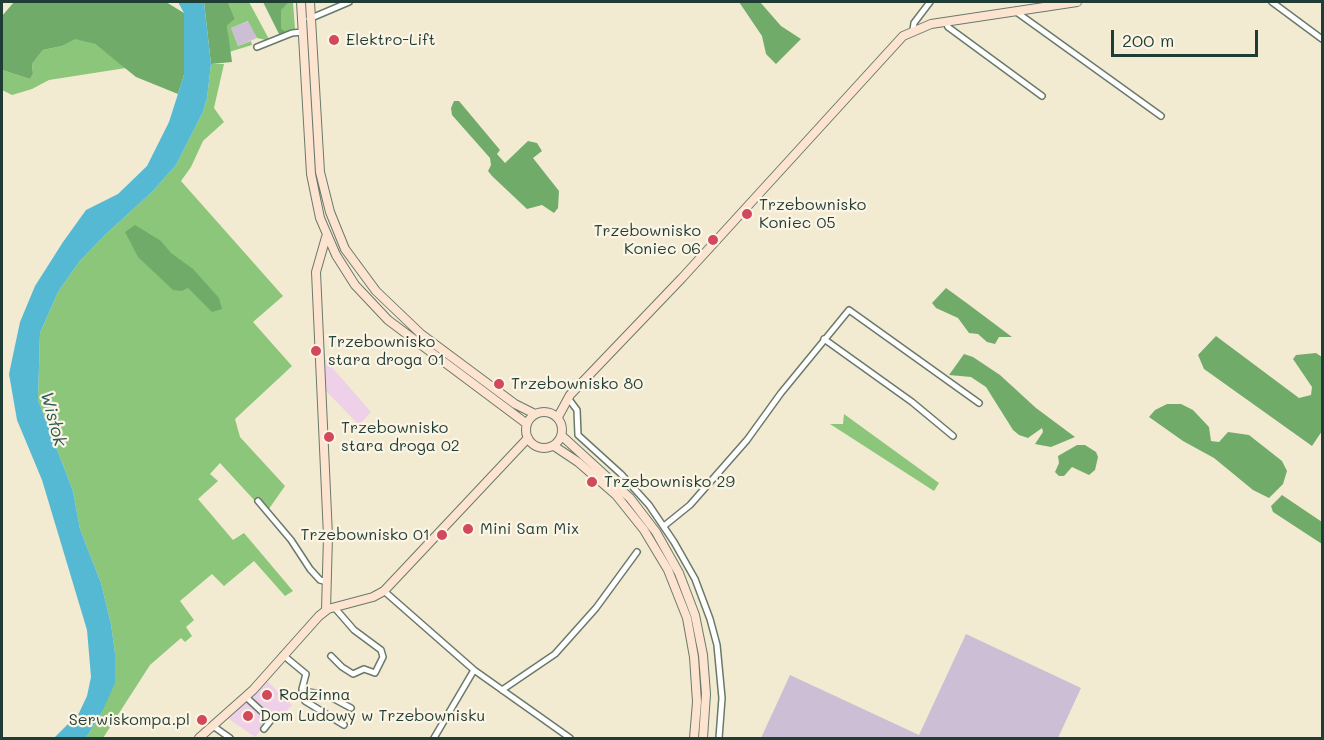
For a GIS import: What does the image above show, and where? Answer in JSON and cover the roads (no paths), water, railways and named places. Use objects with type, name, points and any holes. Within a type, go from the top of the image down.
[{"type":"main road","points":[[301,2],[311,174],[318,208],[336,255],[354,285],[376,309],[422,347],[527,424],[530,441]]},
{"type":"main road","points":[[310,2],[318,152],[325,197],[334,226],[345,249],[360,272],[384,300],[434,345],[517,405],[535,414],[554,415]]},
{"type":"main road","points":[[554,415],[773,180],[890,48],[913,30],[1054,3],[1077,2]]},
{"type":"main road","points":[[326,610],[327,480],[316,272],[318,262],[324,252],[327,235]]},
{"type":"main road","points":[[324,252],[336,255]]},
{"type":"main road","points":[[376,309],[385,308],[384,300]]},
{"type":"main road","points":[[527,424],[535,414]]},
{"type":"main road","points":[[530,441],[543,448],[554,446],[562,436],[562,426],[554,415]]},
{"type":"main road","points":[[562,436],[630,498],[656,532],[679,573],[695,615],[703,655],[706,694],[703,738]]},
{"type":"main road","points":[[199,738],[246,697],[326,610],[373,597],[384,591],[513,454],[530,441]]},
{"type":"main road","points":[[554,446],[578,462],[616,495],[644,530],[668,570],[687,618],[694,657],[697,702],[694,738]]},
{"type":"street","points":[[257,47],[292,33],[311,19],[349,2]]},
{"type":"street","points":[[913,30],[914,23],[930,2]]},
{"type":"street","points":[[1272,2],[1323,39]]},
{"type":"street","points":[[1015,11],[1161,116]]},
{"type":"street","points":[[946,22],[948,27],[1042,96]]},
{"type":"street","points":[[664,526],[690,505],[747,440],[849,310],[979,403]]},
{"type":"street","points":[[824,339],[912,402],[953,436]]},
{"type":"street","points":[[568,398],[577,410],[578,435],[628,482],[664,526],[695,579],[713,628],[721,672],[719,738]]},
{"type":"street","points":[[258,501],[291,540],[310,569],[320,580],[327,582]]},
{"type":"street","points":[[502,690],[555,654],[596,608],[637,552]]},
{"type":"street","points":[[384,591],[474,670],[570,738]]},
{"type":"street","points":[[331,656],[352,674],[364,669],[375,674],[383,657],[381,650],[354,630],[334,607]]},
{"type":"street","points":[[283,656],[306,674],[302,691],[305,700],[311,706],[344,725]]},
{"type":"street","points":[[434,738],[474,670]]},
{"type":"street","points":[[302,691],[327,695],[351,708]]},
{"type":"street","points":[[246,697],[271,720],[264,729]]},
{"type":"street","points":[[213,726],[230,738]]},
{"type":"water","points":[[178,2],[204,2],[211,64],[203,112],[176,165],[153,191],[79,262],[58,292],[40,333],[38,400],[73,491],[80,529],[101,583],[115,653],[115,683],[102,712],[86,738],[54,738],[79,713],[87,696],[91,677],[87,630],[42,480],[17,420],[9,374],[20,322],[35,286],[86,210],[118,194],[147,166],[169,122],[184,75],[184,13]]},
{"type":"place","name":"Elektro-Lift","points":[[334,40]]},
{"type":"place","name":"Trzebownisko Koniec 05","points":[[747,214]]},
{"type":"place","name":"Trzebownisko Koniec 06","points":[[713,240]]},
{"type":"place","name":"Trzebownisko stara droga 01","points":[[316,351]]},
{"type":"place","name":"Trzebownisko 80","points":[[499,384]]},
{"type":"place","name":"Trzebownisko stara droga 02","points":[[329,437]]},
{"type":"place","name":"Trzebownisko 29","points":[[592,482]]},
{"type":"place","name":"Mini Sam Mix","points":[[468,529]]},
{"type":"place","name":"Trzebownisko 01","points":[[442,535]]},
{"type":"place","name":"Rodzinna","points":[[267,695]]},
{"type":"place","name":"Dom Ludowy w Trzebownisku","points":[[248,716]]},
{"type":"place","name":"Serwiskompa.pl","points":[[202,720]]},
{"type":"water label","name":"Wisłok","points":[[53,419]]}]
